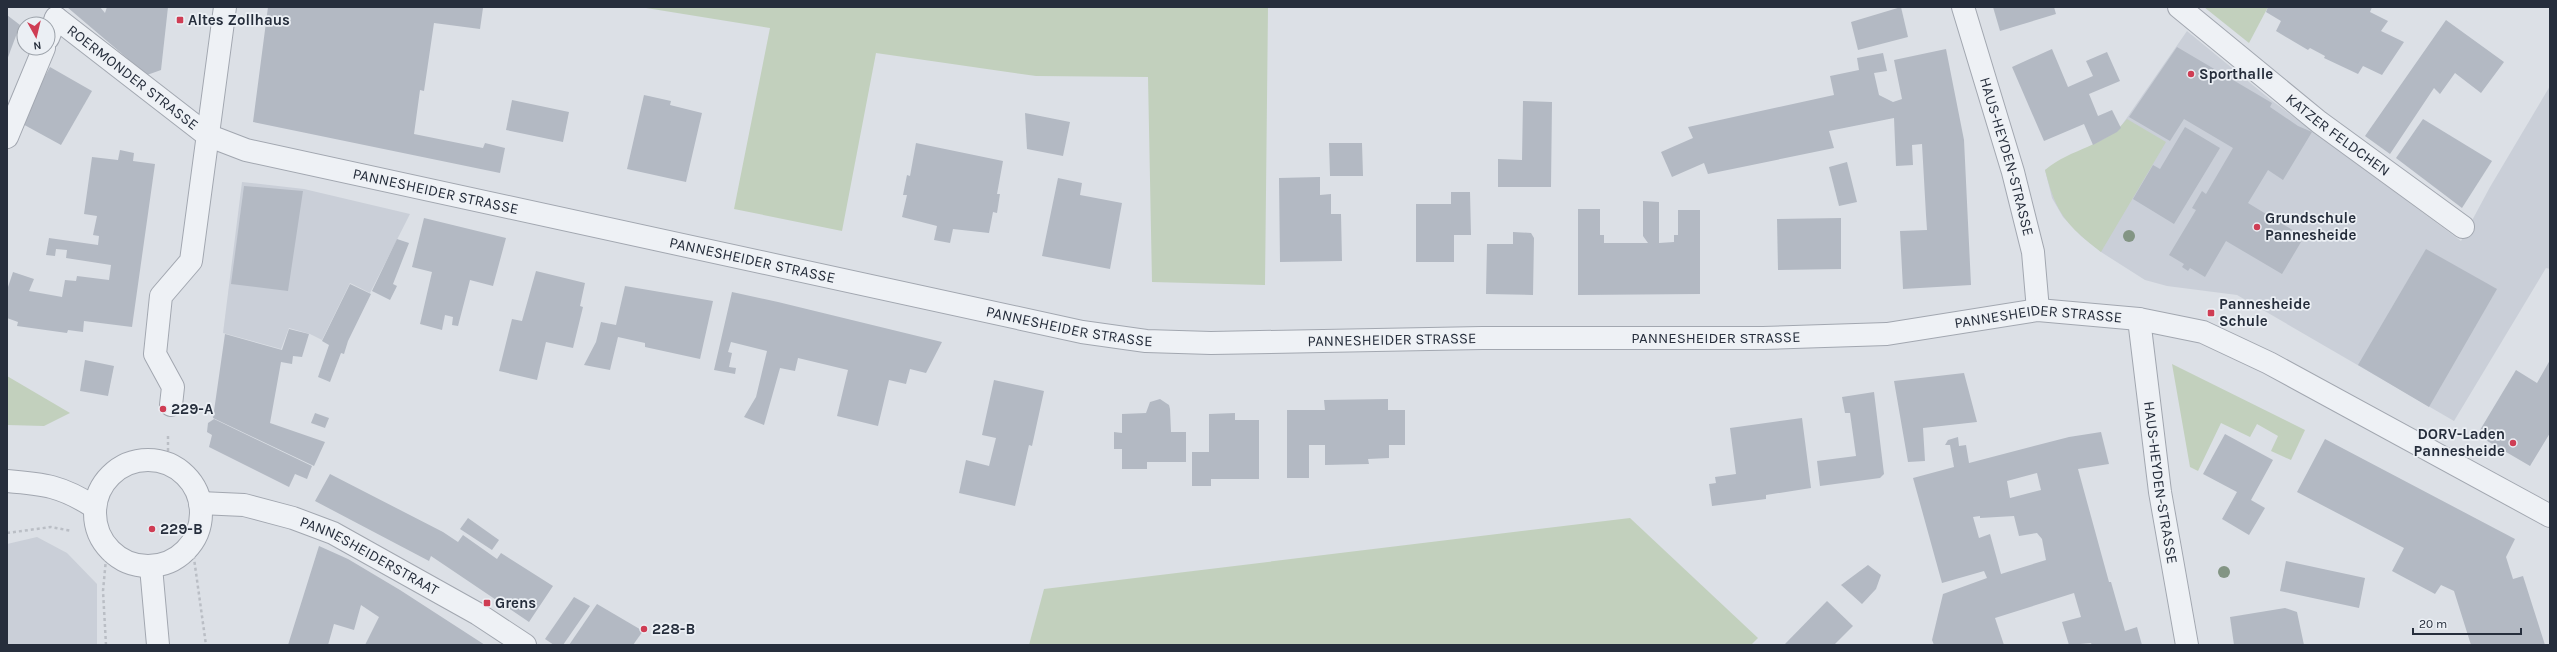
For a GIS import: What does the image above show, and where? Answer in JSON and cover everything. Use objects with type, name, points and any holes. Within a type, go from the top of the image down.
[{"type":"street","name":"ROERMONDER STRASSE","points":[[171,405],[173,387],[155,354],[161,296],[191,261],[225,7]]},
{"type":"street","name":"HAUS-HEYDEN-STRASSE","points":[[1963,7],[2013,172],[2033,252],[2038,310]]},
{"type":"street","name":"KATZER FELDCHEN","points":[[2179,7],[2319,122],[2463,227]]},
{"type":"street","name":"ROERMONDER STRASSE","points":[[56,18],[207,135]]},
{"type":"street","points":[[7,137],[41,56]]},
{"type":"street","name":"PANNESHEIDER STRASSE","points":[[207,135],[246,150],[681,246],[1082,332],[1146,341],[1219,342],[1482,338],[1763,338],[1887,334],[2038,310],[2139,319],[2203,332],[2269,363],[2550,516]]},
{"type":"street","name":"HAUS-HEYDEN-STRASSE","points":[[2139,319],[2160,492],[2187,645]]},
{"type":"street","points":[[144,459],[168,463],[185,474],[196,488],[200,503],[202,509],[199,528],[192,544],[173,560],[151,567],[132,565],[103,542],[94,507],[100,488],[112,473],[124,465],[144,459]]},
{"type":"street","points":[[7,481],[29,482],[62,489],[94,507]]},
{"type":"street","name":"PANNESHEIDERSTRAAT","points":[[200,503],[244,505],[293,518],[333,533],[478,614],[525,645]]},
{"type":"street","points":[[151,567],[158,645]]},
{"type":"path","points":[[7,534],[51,527],[103,542],[103,591],[106,645]]},
{"type":"path","points":[[192,544],[206,645]]},
{"type":"shaded area","name":"Grundschule Pannesheide","points":[[2187,31],[2271,100],[2461,241],[2490,187],[2550,86],[2550,269],[2546,268],[2454,421],[2237,295],[2167,286],[2145,280],[2101,252],[2081,236],[2063,217],[2052,198],[2045,170],[2117,132]]},
{"type":"shaded area","points":[[242,182],[304,189],[410,214],[370,293],[350,283],[322,340],[310,334],[289,328],[281,349],[223,333]]},
{"type":"shaded area","points":[[37,537],[67,553],[97,584],[97,645],[7,645],[7,544]]},
{"type":"green space","points":[[640,7],[1268,7],[1265,285],[1152,282],[1148,77],[1036,76],[876,53],[842,231],[734,209],[770,28]]},
{"type":"green space","points":[[2204,7],[2268,7],[2249,43]]},
{"type":"green space","points":[[2127,119],[2166,142],[2101,252],[2079,234],[2064,217],[2053,197],[2045,170],[2066,156],[2099,142],[2109,136]]},
{"type":"green space","points":[[2172,364],[2305,430],[2291,460],[2271,451],[2278,436],[2257,424],[2250,437],[2221,423],[2198,471],[2190,467]]},
{"type":"green space","points":[[7,376],[70,413],[44,426],[7,425]]},
{"type":"green space","points":[[1630,518],[1758,638],[1751,645],[1029,645],[1044,589]]},
{"type":"building","points":[[67,7],[100,7],[105,13],[107,7],[168,7],[161,70],[147,75]]},
{"type":"building","points":[[268,7],[483,8],[480,29],[434,23],[424,91],[420,90],[414,134],[483,148],[485,143],[505,148],[500,173],[253,122]]},
{"type":"building","points":[[1901,7],[1908,37],[1858,50],[1851,22]]},
{"type":"building","points":[[1993,7],[2054,7],[2056,14],[2000,31]]},
{"type":"building","points":[[2268,7],[2372,7],[2370,12],[2388,21],[2381,31],[2404,42],[2382,75],[2363,66],[2358,74],[2324,58],[2325,56],[2310,48],[2308,50],[2276,31],[2281,21],[2266,12]]},
{"type":"building","points":[[7,15],[16,22],[16,36],[7,60]]},
{"type":"building","points":[[2446,20],[2504,62],[2481,93],[2455,73],[2440,94],[2434,88],[2390,154],[2365,136]]},
{"type":"building","points":[[2177,47],[2272,103],[2270,107],[2298,126],[2312,132],[2283,180],[2268,170],[2248,203],[2304,237],[2282,274],[2226,241],[2205,277],[2190,268],[2188,271],[2182,267],[2184,264],[2169,255],[2196,210],[2192,208],[2202,191],[2206,194],[2233,148],[2184,119],[2170,141],[2129,117]]},
{"type":"building","points":[[1946,49],[1964,140],[1971,285],[1903,289],[1900,231],[1927,230],[1922,144],[1912,145],[1913,165],[1896,166],[1894,118],[1829,131],[1834,148],[1708,174],[1704,163],[1672,177],[1661,152],[1693,138],[1688,127],[1834,95],[1830,76],[1859,70],[1857,58],[1883,53],[1887,71],[1874,73],[1879,95],[1893,102],[1902,99],[1894,60]]},
{"type":"building","points":[[2052,49],[2068,87],[2093,76],[2086,61],[2107,52],[2120,81],[2089,94],[2098,116],[2112,110],[2121,128],[2117,132],[2093,145],[2084,124],[2044,141],[2012,67]]},
{"type":"building","points":[[50,67],[92,91],[61,145],[19,122]]},
{"type":"building","points":[[644,95],[671,101],[670,105],[702,113],[686,182],[627,169]]},
{"type":"building","points":[[512,100],[569,112],[563,142],[506,130]]},
{"type":"building","points":[[1523,101],[1552,102],[1551,187],[1498,187],[1498,159],[1522,160]]},
{"type":"building","points":[[1025,113],[1070,122],[1063,156],[1027,149]]},
{"type":"building","points":[[2423,119],[2492,161],[2462,208],[2396,158]]},
{"type":"building","points":[[2185,127],[2220,148],[2174,224],[2133,199],[2153,165],[2160,169]]},
{"type":"building","points":[[916,143],[1003,161],[997,194],[1000,194],[997,213],[993,212],[989,233],[953,229],[950,243],[934,240],[937,226],[902,217],[907,195],[903,195],[907,175],[910,176]]},
{"type":"building","points":[[1329,143],[1362,143],[1363,176],[1330,176]]},
{"type":"building","points":[[120,150],[134,153],[133,161],[155,164],[132,327],[84,321],[83,332],[68,330],[67,333],[17,326],[18,322],[7,318],[7,290],[13,272],[34,279],[29,291],[62,297],[65,280],[76,281],[77,276],[109,280],[111,265],[66,258],[67,250],[56,249],[55,256],[46,255],[49,238],[98,245],[99,236],[93,235],[97,216],[84,214],[92,157],[118,160]]},
{"type":"building","points":[[1847,162],[1857,202],[1839,206],[1829,167]]},
{"type":"building","points":[[1320,177],[1320,195],[1331,194],[1331,214],[1341,214],[1342,261],[1280,262],[1279,178]]},
{"type":"building","points":[[1058,178],[1082,183],[1080,195],[1122,203],[1110,269],[1042,256]]},
{"type":"building","points":[[244,186],[303,191],[288,291],[231,284]]},
{"type":"building","points":[[1451,192],[1470,192],[1471,235],[1454,235],[1454,262],[1416,262],[1416,204],[1451,204]]},
{"type":"building","points":[[1643,201],[1659,202],[1659,243],[1674,242],[1674,235],[1678,235],[1678,210],[1700,210],[1700,294],[1578,295],[1578,209],[1600,209],[1600,235],[1604,235],[1604,243],[1648,243],[1643,236]]},
{"type":"building","points":[[424,218],[506,238],[493,286],[470,280],[458,326],[452,325],[453,317],[445,315],[442,330],[420,324],[432,272],[412,267]]},
{"type":"building","points":[[1841,218],[1841,269],[1778,270],[1777,219]]},
{"type":"building","points":[[1513,232],[1531,233],[1534,238],[1533,295],[1486,294],[1487,244],[1513,244]]},
{"type":"building","points":[[397,239],[409,243],[393,284],[397,286],[390,300],[372,291]]},
{"type":"building","points":[[2426,249],[2497,289],[2429,407],[2358,365]]},
{"type":"building","points":[[536,271],[585,283],[580,306],[583,307],[573,348],[546,342],[537,380],[499,371],[512,319],[522,321]]},
{"type":"building","points":[[350,284],[371,294],[348,341],[344,354],[341,353],[330,382],[318,377],[329,345],[322,341]]},
{"type":"building","points":[[625,286],[713,301],[700,359],[645,347],[645,343],[618,337],[610,370],[584,365],[596,342],[601,322],[616,325]]},
{"type":"building","points":[[732,292],[942,342],[926,373],[910,369],[906,384],[889,380],[878,426],[837,416],[848,370],[798,358],[795,371],[780,368],[764,425],[744,417],[756,397],[767,351],[731,342],[728,352],[732,353],[729,367],[736,368],[735,374],[714,370]]},
{"type":"building","points":[[289,329],[309,334],[302,357],[293,356],[292,364],[281,362],[270,423],[325,442],[314,466],[213,418],[225,334],[282,350]]},
{"type":"building","points":[[85,360],[114,366],[108,396],[80,391]]},
{"type":"building","points":[[2550,360],[2550,433],[2530,466],[2477,435],[2516,370],[2537,383]]},
{"type":"building","points":[[1964,373],[1977,422],[1923,428],[1925,461],[1908,462],[1894,381]]},
{"type":"building","points":[[994,380],[1044,391],[1032,446],[1029,445],[1015,506],[959,493],[966,460],[989,466],[996,438],[982,435]]},
{"type":"building","points":[[1874,392],[1884,474],[1880,478],[1820,486],[1817,461],[1856,456],[1850,413],[1845,413],[1842,397]]},
{"type":"building","points":[[1160,399],[1169,405],[1171,432],[1186,432],[1186,462],[1147,462],[1147,469],[1122,469],[1122,449],[1114,449],[1114,432],[1122,433],[1122,414],[1146,413],[1150,402]]},
{"type":"building","points":[[1388,399],[1388,410],[1405,410],[1405,445],[1389,445],[1389,458],[1368,459],[1369,464],[1325,465],[1325,445],[1309,445],[1309,478],[1287,478],[1287,410],[1325,410],[1324,400]]},
{"type":"building","points":[[315,413],[329,418],[325,428],[311,423]]},
{"type":"building","points":[[1235,413],[1235,420],[1259,420],[1259,479],[1211,479],[1211,486],[1192,486],[1192,452],[1209,452],[1209,414]]},
{"type":"building","points":[[1802,418],[1811,488],[1766,495],[1766,499],[1712,506],[1709,484],[1716,483],[1715,477],[1736,474],[1730,428]]},
{"type":"building","points":[[214,419],[312,466],[307,479],[295,474],[289,487],[209,447],[212,435],[207,432],[208,423]]},
{"type":"building","points":[[2101,432],[2109,464],[2078,469],[2109,582],[2111,582],[2125,631],[2137,627],[2142,645],[2092,645],[2091,643],[2069,645],[2062,622],[2081,617],[2074,593],[1995,618],[2004,645],[1934,645],[1932,640],[1943,594],[1987,578],[1984,571],[1942,583],[1913,478],[1954,467],[1950,445],[1945,445],[1948,440],[1958,437],[1959,446],[1966,445],[1969,463],[2069,437]],"holes":[[[2037,473],[2041,490],[2010,498],[2007,481]],[[1980,516],[1980,518],[2014,516],[2019,536],[2037,533],[2042,539],[2046,560],[2001,574],[1990,534],[1979,538],[1973,517]]]},
{"type":"building","points":[[2225,434],[2273,460],[2251,500],[2265,508],[2249,535],[2222,519],[2237,492],[2203,474]]},
{"type":"building","points":[[2325,439],[2515,539],[2506,557],[2513,579],[2523,576],[2545,645],[2471,645],[2454,591],[2441,585],[2435,594],[2392,571],[2404,548],[2297,492]]},
{"type":"building","points":[[330,474],[443,532],[458,542],[463,535],[497,559],[501,553],[553,586],[529,622],[431,556],[429,561],[315,501]]},
{"type":"building","points":[[468,518],[499,540],[492,550],[460,529]]},
{"type":"building","points":[[319,546],[348,559],[400,590],[485,645],[365,645],[379,617],[361,605],[354,630],[334,624],[328,645],[288,645]]},
{"type":"building","points":[[2286,561],[2365,578],[2359,608],[2280,591]]},
{"type":"building","points":[[1868,565],[1881,575],[1876,589],[1862,604],[1841,585]]},
{"type":"building","points":[[574,597],[590,606],[563,645],[554,645],[545,639]]},
{"type":"building","points":[[1827,601],[1853,626],[1834,645],[1784,645]]},
{"type":"building","points":[[597,604],[643,631],[633,645],[569,645]]},
{"type":"building","points":[[2285,608],[2297,612],[2304,645],[2234,645],[2230,617]]},
{"type":"place","name":"Altes Zollhaus","points":[[180,20]]},
{"type":"place","name":"Sporthalle","points":[[2191,74]]},
{"type":"place","name":"Grundschule Pannesheide","points":[[2257,227]]},
{"type":"place","name":"Pannesheide Schule","points":[[2211,313]]},
{"type":"place","name":"229-A","points":[[163,409]]},
{"type":"place","name":"DORV-Laden Pannesheide","points":[[2513,443]]},
{"type":"place","name":"229-B","points":[[152,529]]},
{"type":"place","name":"Grens","points":[[487,603]]},
{"type":"place","name":"228-B","points":[[644,629]]}]
